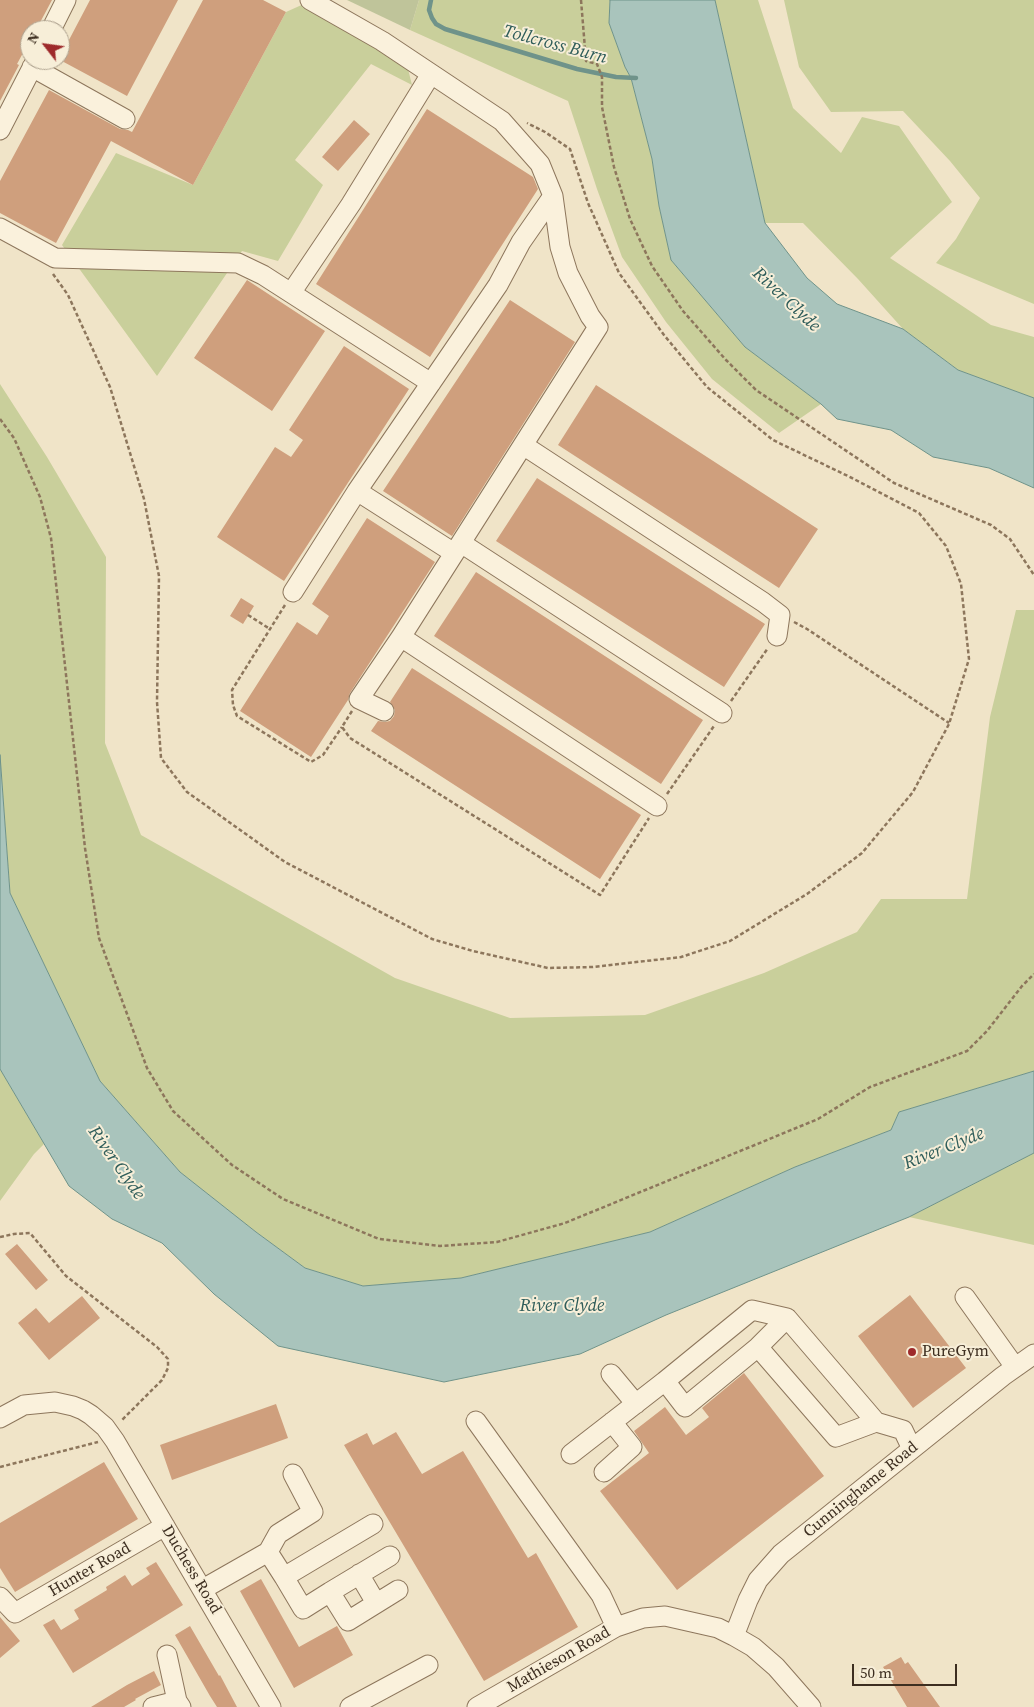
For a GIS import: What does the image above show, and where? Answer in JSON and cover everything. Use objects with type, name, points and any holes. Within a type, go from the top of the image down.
[{"type":"street","points":[[56,20],[66,0]]},
{"type":"street","points":[[310,0],[382,41],[502,121],[540,164],[553,196],[560,247],[568,273],[590,316],[598,327],[401,637],[359,699],[384,711]]},
{"type":"street","points":[[0,130],[31,70]]},
{"type":"street","points":[[44,70],[125,120]]},
{"type":"street","points":[[291,293],[351,204],[431,74]]},
{"type":"street","points":[[293,592],[357,491],[498,285],[521,242],[553,196]]},
{"type":"street","points":[[0,228],[55,258],[238,263],[263,275],[431,383]]},
{"type":"street","points":[[523,444],[780,614],[777,636]]},
{"type":"street","points":[[357,491],[458,548],[722,713]]},
{"type":"street","points":[[401,637],[657,806]]},
{"type":"street","points":[[965,1297],[1015,1367]]},
{"type":"street","points":[[571,1454],[752,1310],[787,1318],[876,1422],[902,1430],[912,1449]]},
{"type":"street","points":[[665,1381],[685,1407],[758,1347],[787,1318]]},
{"type":"street","points":[[758,1347],[836,1437],[876,1422]]},
{"type":"street","name":"Cunninghame Road","points":[[734,1636],[758,1580],[781,1554],[1015,1367],[1034,1354]]},
{"type":"street","points":[[611,1374],[636,1404]]},
{"type":"street","name":"Duchess Road","points":[[0,1418],[24,1405],[55,1402],[82,1410],[99,1422],[111,1436],[271,1707]]},
{"type":"street","points":[[476,1421],[601,1595],[616,1627]]},
{"type":"street","points":[[604,1472],[632,1447],[612,1422]]},
{"type":"street","points":[[203,1589],[268,1552],[278,1534],[313,1512],[293,1474]]},
{"type":"street","points":[[284,1577],[373,1524]]},
{"type":"street","name":"Hunter Road","points":[[0,1598],[15,1613],[164,1526]]},
{"type":"street","points":[[268,1552],[303,1609],[390,1556]]},
{"type":"street","points":[[359,1574],[376,1604]]},
{"type":"street","points":[[330,1592],[348,1621],[398,1590]]},
{"type":"street","name":"Mathieson Road","points":[[477,1707],[616,1627],[643,1618],[665,1616],[718,1628],[734,1636],[753,1648],[776,1667],[811,1707]]},
{"type":"street","points":[[153,1707],[179,1704],[167,1655]]},
{"type":"street","points":[[350,1707],[428,1665]]},
{"type":"path","points":[[581,0],[586,61],[597,64],[602,77],[602,107],[614,167],[630,219],[652,266],[683,311],[726,360],[756,390],[894,483],[991,525],[1010,539],[1034,575]]},
{"type":"path","points":[[55,258],[51,272],[68,295],[110,387],[144,499],[159,576],[157,702],[161,758],[187,792],[285,862],[432,939],[473,951],[548,968],[593,967],[681,957],[730,941],[807,894],[862,853],[913,792],[949,724],[970,659],[961,584],[946,546],[919,513],[773,440],[707,387],[664,335],[620,273],[588,203],[570,149],[545,132],[510,114],[502,121]]},
{"type":"path","points":[[0,419],[14,438],[40,497],[51,538],[85,848],[99,938],[147,1068],[173,1111],[232,1164],[283,1199],[379,1239],[440,1246],[497,1242],[565,1223],[818,1119],[870,1087],[967,1051],[987,1031],[1022,986],[1034,974]]},
{"type":"path","points":[[293,592],[232,690],[233,704],[237,716],[311,762],[323,754],[359,699]]},
{"type":"path","points":[[780,614],[807,629],[949,724]]},
{"type":"path","points":[[248,615],[270,629]]},
{"type":"path","points":[[342,727],[350,738],[600,895],[657,806],[678,779],[777,636]]},
{"type":"path","points":[[0,1237],[30,1233],[66,1276],[157,1347],[168,1358],[168,1368],[162,1380],[111,1436],[0,1467]]},
{"type":"green space","points":[[347,0],[419,0],[410,30]]},
{"type":"green space","points":[[419,0],[610,0],[609,23],[631,78],[652,159],[659,206],[671,260],[745,347],[821,404],[779,433],[712,379],[666,322],[622,257],[568,101],[410,30]]},
{"type":"green space","points":[[715,0],[758,0],[793,108],[841,153],[862,117],[899,126],[952,202],[890,258],[991,325],[1034,337],[1034,398],[958,370],[903,329],[858,279],[803,223],[765,223]]},
{"type":"green space","points":[[784,0],[1034,0],[1034,304],[936,263],[956,239],[980,198],[950,161],[903,111],[831,112],[799,67]]},
{"type":"green space","points":[[306,3],[406,61],[412,85],[371,64],[295,160],[323,185],[278,261],[242,251],[157,376],[62,245],[116,153],[193,185],[286,12]]},
{"type":"green space","points":[[0,384],[47,457],[106,557],[105,743],[141,835],[395,978],[510,1018],[645,1015],[764,973],[857,932],[881,899],[967,899],[990,717],[1016,610],[1034,610],[1034,1071],[899,1112],[891,1130],[795,1167],[650,1232],[461,1278],[363,1286],[305,1268],[180,1172],[100,1081],[10,893],[0,755]]},
{"type":"green space","points":[[0,1069],[44,1144],[34,1154],[0,1201]]},
{"type":"green space","points":[[1034,1153],[1034,1245],[909,1217]]},
{"type":"water","name":"River Clyde","points":[[610,0],[715,0],[765,223],[807,278],[837,304],[903,329],[958,370],[1034,398],[1034,488],[989,468],[933,457],[891,430],[837,419],[821,404],[745,347],[671,260],[659,206],[652,159],[631,78],[609,23]]},
{"type":"water","name":"River Clyde","points":[[0,755],[10,893],[100,1081],[180,1172],[305,1268],[363,1286],[461,1278],[650,1232],[795,1167],[891,1130],[899,1112],[1034,1071],[1034,1153],[909,1217],[666,1315],[580,1354],[444,1382],[278,1346],[214,1294],[162,1243],[112,1219],[69,1186],[0,1069]]},
{"type":"building","points":[[0,0],[52,0],[41,20],[20,20],[20,58],[17,64],[19,65],[0,101]]},
{"type":"building","points":[[90,0],[178,0],[127,96],[70,65],[70,38]]},
{"type":"building","points":[[203,0],[263,0],[286,12],[193,185],[111,141],[56,243],[0,213],[0,181],[49,90],[120,129],[132,132]]},
{"type":"building","points":[[427,109],[533,177],[538,189],[430,357],[316,284]]},
{"type":"building","points":[[354,120],[370,134],[338,171],[322,157]]},
{"type":"building","points":[[247,280],[325,331],[272,411],[194,358]]},
{"type":"building","points":[[510,300],[575,342],[452,536],[383,491]]},
{"type":"building","points":[[344,346],[409,389],[284,581],[217,537],[275,447],[291,457],[303,440],[289,430]]},
{"type":"building","points":[[596,385],[818,529],[779,588],[558,445]]},
{"type":"building","points":[[537,478],[765,624],[724,687],[496,541]]},
{"type":"building","points":[[367,518],[435,562],[311,757],[240,711],[297,622],[317,635],[329,616],[312,604]]},
{"type":"building","points":[[476,572],[703,720],[661,784],[434,636]]},
{"type":"building","points":[[241,598],[254,606],[243,624],[230,616]]},
{"type":"building","points":[[412,668],[641,815],[600,879],[371,731],[378,721],[390,721],[394,716],[395,710],[390,702]]},
{"type":"building","points":[[17,1244],[48,1280],[36,1290],[5,1254]]},
{"type":"building","name":"PureGym","points":[[910,1295],[966,1368],[913,1408],[858,1336]]},
{"type":"building","points":[[82,1296],[100,1318],[49,1360],[18,1323],[36,1308],[49,1323]]},
{"type":"building","points":[[744,1373],[824,1476],[677,1590],[600,1491],[649,1453],[634,1431],[665,1407],[686,1435],[709,1417],[702,1408]]},
{"type":"building","points":[[276,1404],[288,1438],[172,1480],[160,1445]]},
{"type":"building","points":[[396,1432],[422,1474],[463,1451],[528,1558],[536,1553],[578,1627],[484,1681],[344,1445],[367,1433],[373,1445]]},
{"type":"building","points":[[104,1462],[138,1519],[15,1592],[0,1568],[0,1523]]},
{"type":"building","points":[[156,1562],[183,1605],[73,1673],[43,1625],[54,1619],[61,1630],[79,1619],[74,1610],[107,1590],[106,1587],[125,1575],[132,1586],[150,1574],[146,1568]]},
{"type":"building","points":[[261,1579],[299,1647],[337,1626],[353,1655],[294,1688],[240,1591]]},
{"type":"building","points":[[0,1617],[20,1641],[0,1658]]},
{"type":"building","points":[[190,1626],[237,1707],[217,1707],[210,1696],[175,1635]]},
{"type":"building","points":[[901,1657],[905,1664],[908,1662],[940,1707],[907,1707],[883,1667]]},
{"type":"building","points":[[154,1671],[161,1685],[124,1707],[91,1707],[127,1685]]},
{"type":"waterway","name":"Tollcross Burn","points":[[431,0],[429,10],[432,18],[436,24],[445,29],[577,69],[616,77],[636,78]]},
{"type":"place","name":"PureGym","points":[[912,1352]]}]
